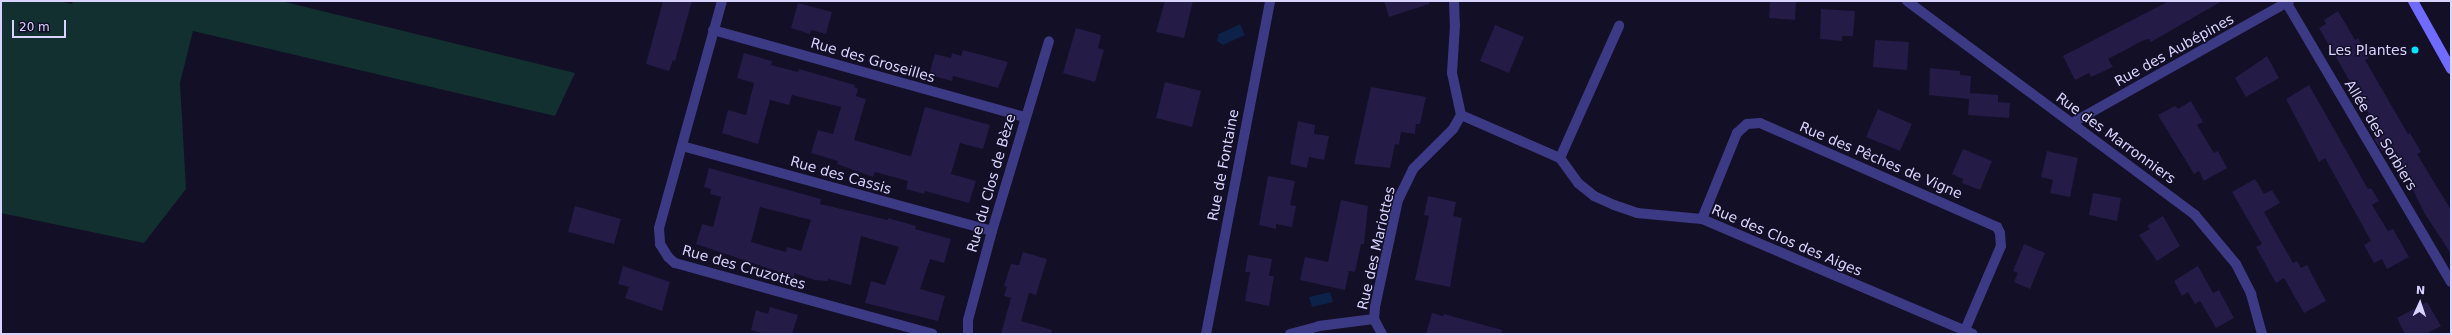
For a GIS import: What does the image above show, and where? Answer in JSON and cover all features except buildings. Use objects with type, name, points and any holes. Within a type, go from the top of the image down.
[{"type":"main road","points":[[2413,1],[2451,69]]},
{"type":"street","name":"Rue des Cruzottes","points":[[722,1],[659,228],[660,244],[675,263],[932,334]]},
{"type":"street","name":"Rue de Fontaine","points":[[1206,334],[1270,1]]},
{"type":"street","points":[[1454,1],[1455,25],[1452,73],[1461,115],[1560,158],[1619,26]]},
{"type":"street","name":"Rue des Marronniers","points":[[1907,1],[2171,195],[2217,239],[2236,264],[2251,294],[2262,334]]},
{"type":"street","name":"Rue des Aubépines","points":[[2072,123],[2288,2]]},
{"type":"street","name":"Allée des Sorbiers","points":[[2288,2],[2451,282]]},
{"type":"street","name":"Rue des Groseilles","points":[[713,30],[1024,117]]},
{"type":"street","name":"Rue du Clos de Bèze","points":[[968,334],[968,320],[992,232],[1024,117],[1049,41]]},
{"type":"street","name":"Rue des Mariottes","points":[[1382,334],[1374,319],[1398,200],[1405,180],[1453,129],[1461,115]]},
{"type":"street","name":"Rue des Pêches de Vigne","points":[[1702,219],[1737,133],[1747,124],[1760,124],[1997,227],[2000,232],[2001,246],[1969,332]]},
{"type":"street","name":"Rue des Cassis","points":[[682,146],[992,232]]},
{"type":"street","name":"Rue des Clos des Aiges","points":[[1560,158],[1578,183],[1594,196],[1614,205],[1637,214],[1702,219],[1969,332]]},
{"type":"street","points":[[1290,334],[1319,326],[1374,319]]},
{"type":"green space","points":[[1,1],[60,1],[72,4],[73,1],[281,1],[575,73],[555,116],[193,31],[180,83],[186,189],[144,243],[1,213]]},
{"type":"water","points":[[1240,24],[1245,35],[1223,45],[1217,41],[1219,34]]},
{"type":"water","points":[[1330,292],[1333,302],[1312,307],[1309,297]]},
{"type":"place","name":"Les Plantes","points":[[2415,50]]}]
